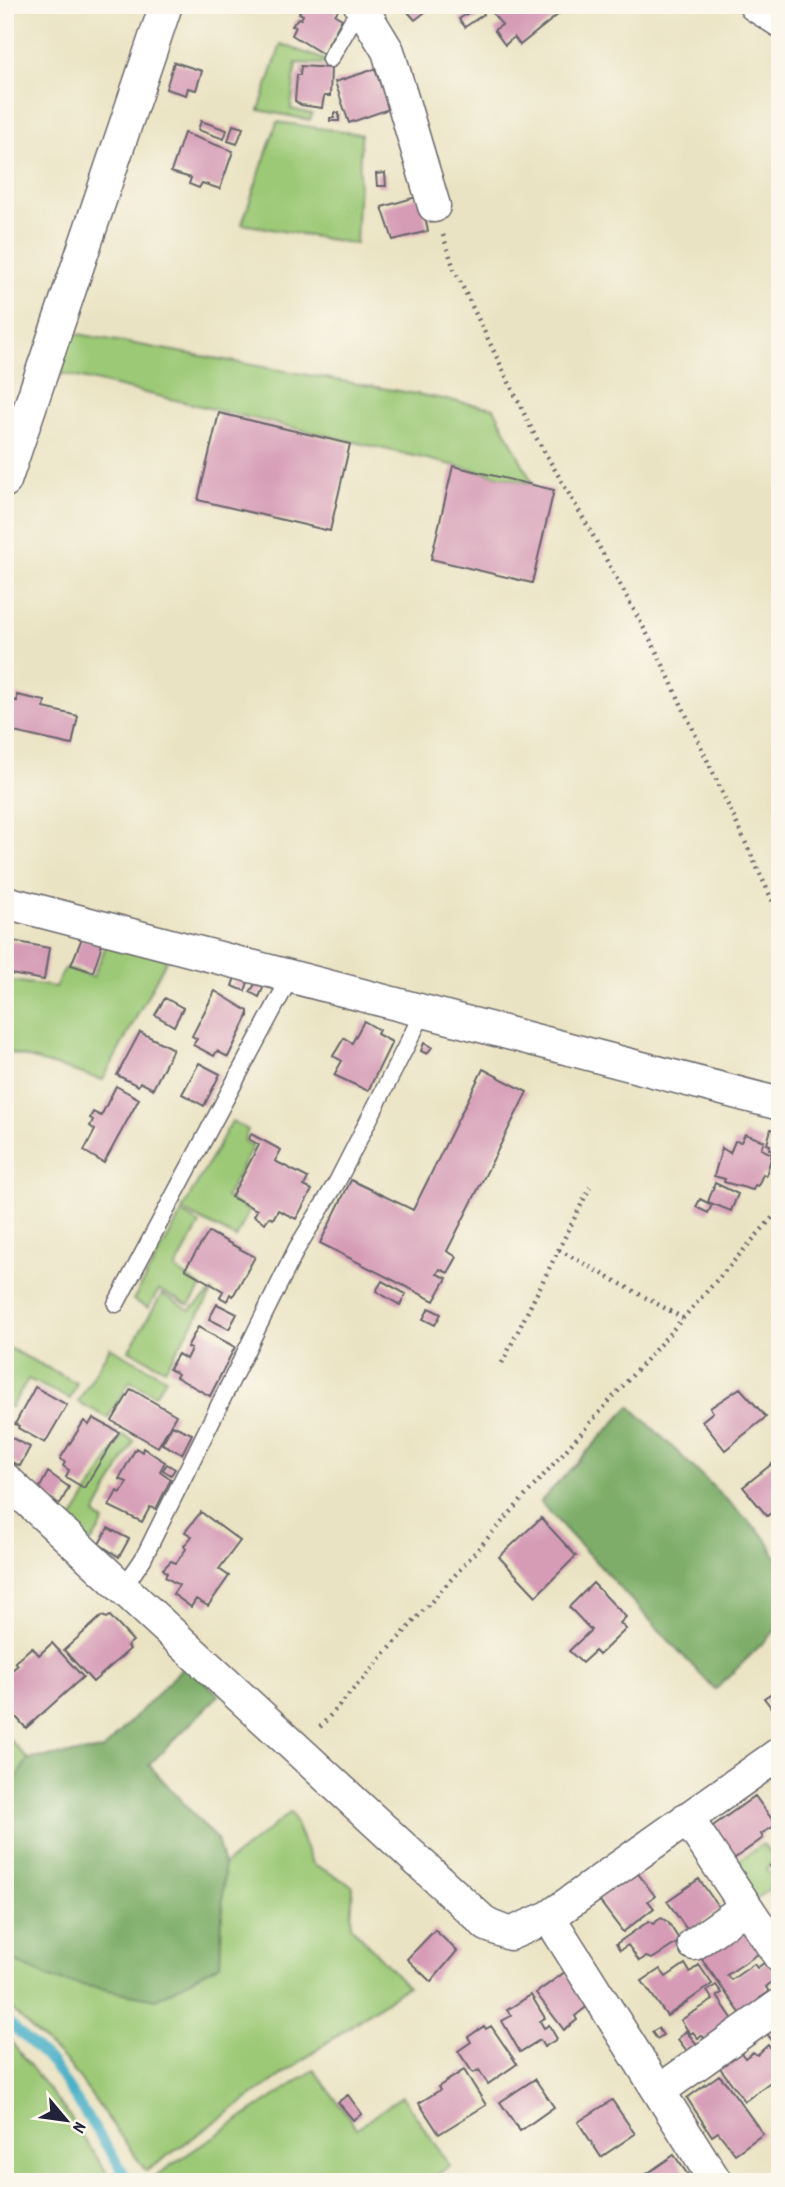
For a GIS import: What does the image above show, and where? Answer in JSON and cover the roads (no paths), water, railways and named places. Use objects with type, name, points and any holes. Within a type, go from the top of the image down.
[{"type":"street","points":[[5,481],[166,5]]},
{"type":"street","points":[[755,5],[780,21]]},
{"type":"street","points":[[361,7],[388,51],[434,205]]},
{"type":"street","points":[[5,902],[423,1013],[776,1100]]},
{"type":"street","points":[[5,1479],[300,1749],[487,1925],[510,1934],[549,1917],[780,1753]]},
{"type":"street","points":[[687,1818],[780,1957]]},
{"type":"street","points":[[694,1944],[746,1906]]},
{"type":"street","points":[[549,1917],[716,2182]]},
{"type":"street","points":[[659,2091],[780,2005]]},
{"type":"lane","points":[[330,59],[361,7]]},
{"type":"lane","points":[[116,1304],[290,978]]},
{"type":"lane","points":[[123,1588],[143,1559],[297,1248],[337,1182],[423,1013]]},
{"type":"waterway","points":[[5,2019],[52,2063],[130,2182]]}]
